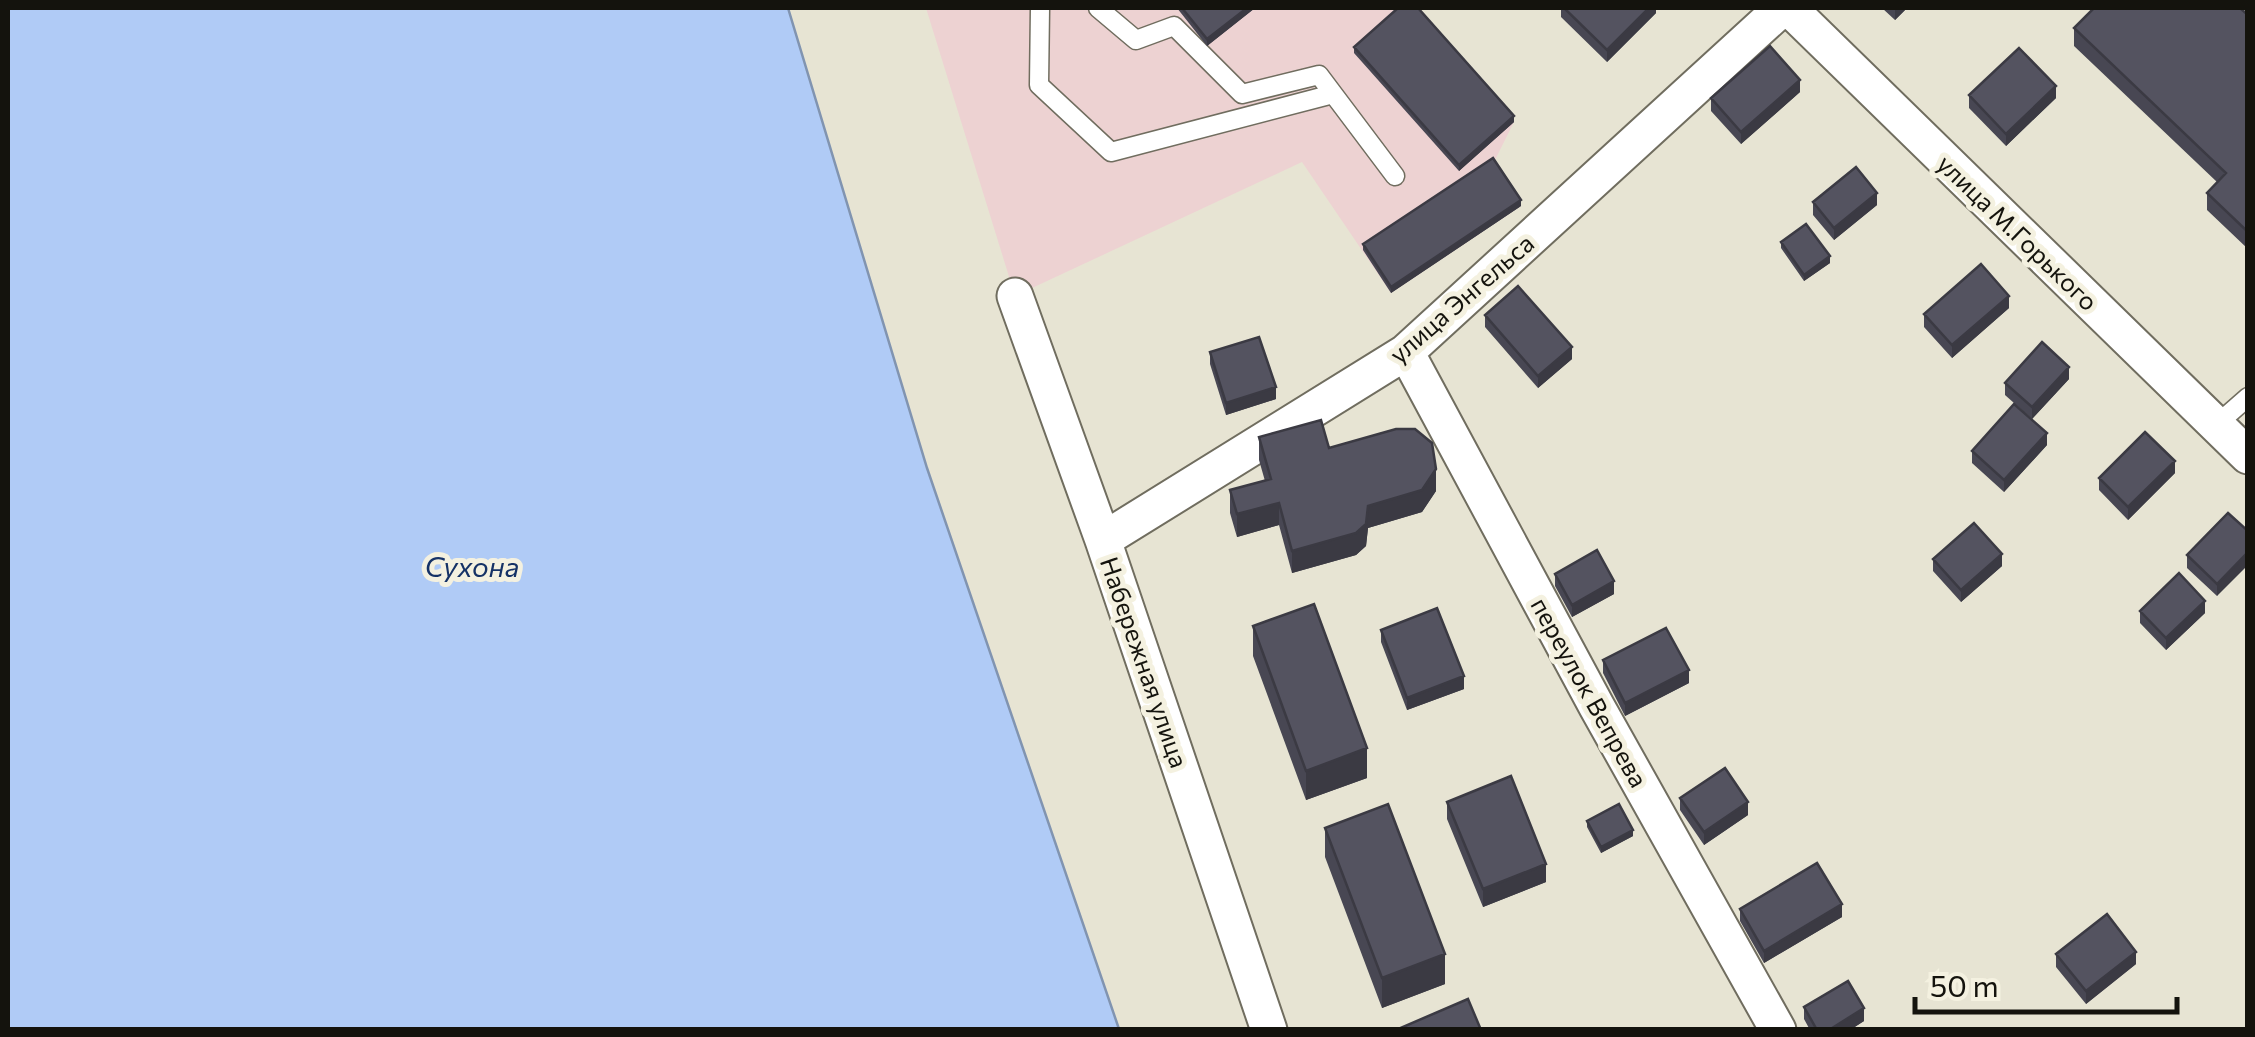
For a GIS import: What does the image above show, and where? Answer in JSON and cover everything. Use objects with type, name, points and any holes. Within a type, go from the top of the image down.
[{"type":"street","name":"улица Энгельса","points":[[1103,540],[1406,352],[1782,8]]},
{"type":"street","name":"улица М.Горького","points":[[1790,8],[2248,456]]},
{"type":"street","name":"Набережная улица","points":[[1015,296],[1103,540],[1269,1030]]},
{"type":"street","name":"переулок Вепрева","points":[[1406,352],[1597,707],[1778,1030]]},
{"type":"lane","points":[[1040,8],[1039,85],[1111,152],[1333,94]]},
{"type":"lane","points":[[1098,8],[1136,40],[1174,26],[1242,94],[1319,76],[1395,176]]},
{"type":"lane","points":[[2216,425],[2248,397]]},
{"type":"shaded area","points":[[926,8],[1412,8],[1514,122],[1493,164],[1521,206],[1391,293],[1302,162],[1015,296]]},
{"type":"water","name":"Сухона","points":[[8,8],[788,8],[927,468],[1119,1029],[8,1029]]},
{"type":"building","points":[[1182,8],[1247,8],[1207,39]]},
{"type":"building","points":[[1398,8],[1418,8],[1514,116],[1459,165],[1354,47]]},
{"type":"building","points":[[1564,8],[1649,8],[1607,50]]},
{"type":"building","points":[[2094,8],[2240,8],[2248,15],[2248,232],[2207,193],[2226,173],[2074,28]]},
{"type":"building","points":[[1770,46],[1800,80],[1741,132],[1711,98]]},
{"type":"building","points":[[2019,48],[2056,86],[2006,134],[1969,95]]},
{"type":"building","points":[[1493,158],[1521,200],[1391,287],[1363,244]]},
{"type":"building","points":[[1856,167],[1877,193],[1834,228],[1813,202]]},
{"type":"building","points":[[1806,224],[1830,256],[1804,275],[1781,242]]},
{"type":"building","points":[[1981,264],[2009,296],[1952,345],[1924,314]]},
{"type":"building","points":[[1518,286],[1572,347],[1538,376],[1485,315]]},
{"type":"building","points":[[1259,337],[1276,387],[1226,403],[1210,352]]},
{"type":"building","points":[[2042,342],[2069,367],[2032,407],[2005,383]]},
{"type":"building","points":[[2014,404],[2047,433],[2004,480],[1972,451]]},
{"type":"building","points":[[1321,420],[1329,448],[1396,429],[1415,429],[1432,443],[1436,469],[1422,490],[1368,506],[1366,524],[1356,533],[1292,551],[1279,503],[1237,514],[1230,490],[1271,479],[1259,437]]},
{"type":"building","points":[[2145,432],[2175,461],[2128,507],[2099,478]]},
{"type":"building","points":[[2228,513],[2248,531],[2248,552],[2217,584],[2187,555]]},
{"type":"building","points":[[1974,523],[2002,554],[1961,590],[1933,559]]},
{"type":"building","points":[[1597,550],[1614,581],[1572,605],[1555,574]]},
{"type":"building","points":[[2179,573],[2205,601],[2166,638],[2140,611]]},
{"type":"building","points":[[1314,604],[1367,748],[1306,771],[1253,626]]},
{"type":"building","points":[[1437,608],[1464,676],[1407,698],[1381,630]]},
{"type":"building","points":[[1666,628],[1689,670],[1625,703],[1603,660]]},
{"type":"building","points":[[1725,768],[1748,802],[1704,832],[1680,798]]},
{"type":"building","points":[[1511,776],[1546,864],[1483,889],[1447,802]]},
{"type":"building","points":[[1388,804],[1445,954],[1382,978],[1325,828]]},
{"type":"building","points":[[1619,804],[1633,830],[1601,847],[1587,821]]},
{"type":"building","points":[[1817,863],[1842,904],[1764,951],[1740,909]]},
{"type":"building","points":[[2107,914],[2136,952],[2086,991],[2056,954]]},
{"type":"building","points":[[1848,981],[1864,1008],[1829,1030],[1817,1030],[1804,1007]]},
{"type":"building","points":[[1468,999],[1481,1030],[1398,1030],[1398,1029]]}]
